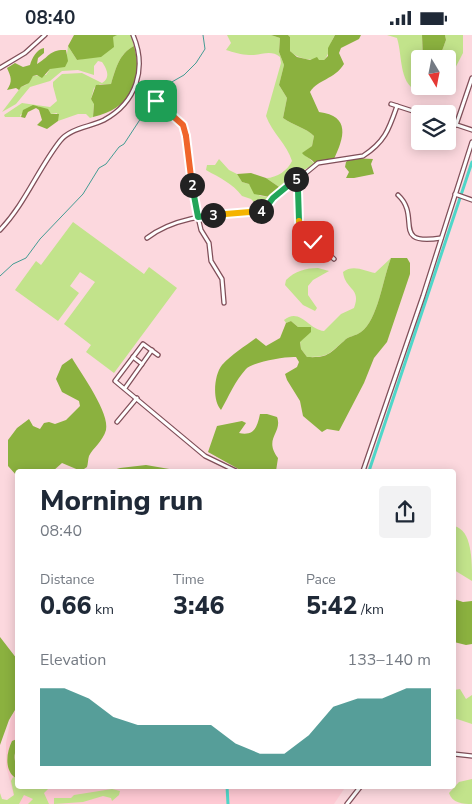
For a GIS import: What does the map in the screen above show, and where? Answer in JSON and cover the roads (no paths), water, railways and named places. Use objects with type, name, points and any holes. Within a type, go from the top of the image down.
[{"type":"street","points":[[0,68],[25,53],[45,35]]},
{"type":"street","points":[[0,230],[65,135],[105,120],[132,96],[137,84],[139,56],[133,35]]},
{"type":"street","points":[[472,78],[456,125],[472,131]]},
{"type":"street","points":[[137,84],[185,128],[198,217],[201,230],[209,243],[210,261],[222,279],[224,303]]},
{"type":"street","points":[[391,103],[411,110]]},
{"type":"street","points":[[147,238],[168,227],[198,217],[264,210],[273,198],[290,183],[301,178],[318,163],[370,152],[385,138],[398,106]]},
{"type":"street","points":[[364,469],[472,142]]},
{"type":"street","points":[[301,178],[298,201],[301,234],[334,259]]},
{"type":"street","points":[[398,195],[405,205],[410,232],[414,238],[419,240],[441,238]]},
{"type":"street","points":[[456,195],[472,200]]},
{"type":"street","points":[[158,355],[143,344],[116,378],[116,381],[205,456],[232,469]]},
{"type":"street","points":[[125,388],[152,350]]},
{"type":"street","points":[[133,357],[142,364]]},
{"type":"street","points":[[117,421],[136,398]]},
{"type":"street","points":[[456,754],[472,756]]},
{"type":"street","points":[[347,804],[360,789]]},
{"type":"waterway","points":[[0,276],[13,264],[26,258],[40,239],[83,194],[99,168],[106,164],[119,147],[124,144],[141,118],[170,83],[184,75],[196,63],[205,49],[203,35]]},
{"type":"waterway","points":[[370,469],[472,162]]},
{"type":"waterway","points":[[227,789],[228,804]]}]
